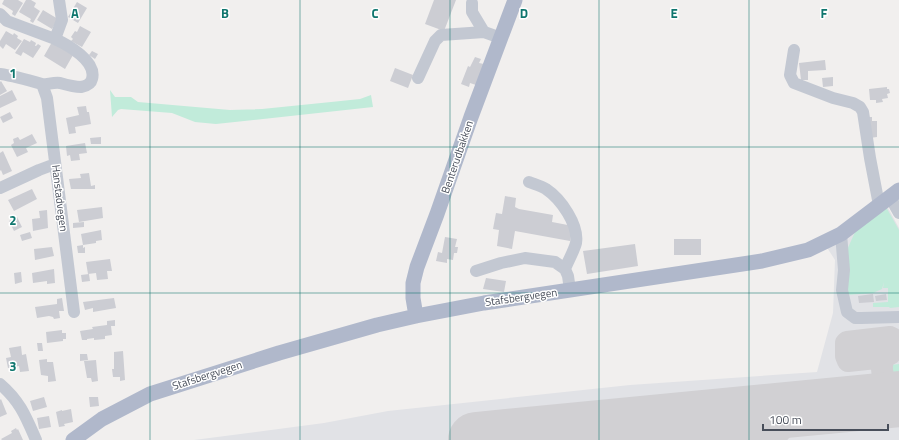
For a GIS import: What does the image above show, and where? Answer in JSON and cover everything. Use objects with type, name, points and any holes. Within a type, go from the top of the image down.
[{"type":"main road","name":"Benterudbakken","points":[[416,316],[413,298],[413,283],[417,267],[515,0]]},
{"type":"main road","name":"Stafsbergvegen","points":[[73,440],[102,419],[135,401],[177,385],[327,338],[416,316],[484,303],[787,256],[808,250],[841,234],[889,197]]},
{"type":"street","points":[[55,39],[62,20],[59,0]]},
{"type":"street","points":[[472,3],[472,12],[484,32]]},
{"type":"street","points":[[0,14],[7,21],[55,39],[73,49],[84,58],[92,69],[92,80],[88,85],[79,87],[50,82],[42,84],[35,81],[0,74]]},
{"type":"street","points":[[418,78],[435,41],[441,35],[484,32],[501,38]]},
{"type":"street","points":[[794,50],[790,75],[794,83],[860,107],[863,112],[871,164],[899,213]]},
{"type":"street","name":"Hanstadvegen","points":[[42,84],[47,98],[74,312]]},
{"type":"street","points":[[0,188],[55,164]]},
{"type":"street","points":[[529,182],[546,188],[569,216],[575,228],[576,243],[565,269]]},
{"type":"street","points":[[841,234],[844,270],[842,290],[847,312],[855,318],[899,317]]},
{"type":"street","points":[[476,271],[501,263],[525,258],[555,262],[565,269],[568,276],[570,290]]},
{"type":"street","points":[[0,384],[12,396],[25,413],[36,440]]},
{"type":"shaded area","points":[[887,206],[899,228],[899,440],[194,440],[324,423],[388,411],[630,385],[817,372],[833,313],[835,260],[826,246]]},
{"type":"green space","points":[[110,90],[115,97],[131,97],[138,102],[230,110],[262,109],[360,99],[371,95],[373,107],[216,124],[195,122],[172,113],[121,109],[118,110],[112,117]]},
{"type":"green space","points":[[886,207],[899,230],[899,307],[890,308],[873,307],[873,303],[888,302],[888,288],[883,288],[884,282],[882,289],[873,293],[847,295],[847,250],[855,232]]},
{"type":"green space","points":[[899,364],[899,392],[894,393],[891,365]]},
{"type":"green space","points":[[788,416],[768,440],[716,440],[696,424]]},
{"type":"building","points":[[4,0],[18,0],[23,3],[15,16],[12,14],[13,11],[2,4]]},
{"type":"building","points":[[26,0],[31,0],[36,3],[34,7],[40,11],[33,23],[30,21],[31,19],[19,12]]},
{"type":"building","points":[[434,0],[456,0],[444,31],[425,24]]},
{"type":"building","points":[[77,2],[87,8],[78,23],[68,17]]},
{"type":"building","points":[[43,10],[58,19],[52,29],[37,20]]},
{"type":"building","points":[[80,26],[91,32],[82,47],[71,41],[73,39],[71,37],[75,31],[77,32]]},
{"type":"building","points":[[6,31],[13,35],[14,33],[18,36],[17,38],[22,41],[15,50],[6,44],[3,49],[0,46],[0,41]]},
{"type":"building","points":[[24,39],[30,42],[31,40],[36,43],[35,46],[38,44],[41,46],[33,58],[23,52],[21,56],[15,53]]},
{"type":"building","points":[[52,42],[73,55],[65,69],[44,56]]},
{"type":"building","points":[[92,51],[98,54],[95,59],[89,55]]},
{"type":"building","points":[[475,57],[481,59],[479,63],[484,64],[476,85],[470,83],[469,87],[461,84],[468,66],[470,67]]},
{"type":"building","points":[[825,60],[826,70],[808,71],[808,80],[801,80],[799,63]]},
{"type":"building","points":[[395,68],[413,75],[408,88],[390,81]]},
{"type":"building","points":[[833,77],[833,86],[823,87],[822,78]]},
{"type":"building","points":[[1,81],[7,91],[0,95],[0,82]]},
{"type":"building","points":[[887,87],[890,93],[887,94],[888,98],[882,99],[883,102],[876,103],[876,100],[870,100],[869,89]]},
{"type":"building","points":[[12,90],[17,100],[0,108],[0,96]]},
{"type":"building","points":[[86,106],[87,112],[89,112],[91,124],[75,127],[76,133],[69,134],[66,118],[79,115],[77,107]]},
{"type":"building","points":[[10,112],[13,118],[3,123],[0,117]]},
{"type":"building","points":[[868,117],[872,117],[872,121],[877,121],[877,137],[870,138]]},
{"type":"building","points":[[32,134],[37,143],[26,148],[28,152],[17,157],[11,145],[14,143],[13,139],[18,137],[20,140]]},
{"type":"building","points":[[101,137],[101,144],[91,144],[90,138]]},
{"type":"building","points":[[85,143],[87,153],[79,154],[80,160],[71,161],[70,155],[67,156],[66,146]]},
{"type":"building","points":[[3,151],[12,171],[3,175],[1,170],[0,171],[0,153]]},
{"type":"building","points":[[89,173],[91,186],[95,185],[95,189],[71,189],[69,179],[81,178],[80,174]]},
{"type":"building","points":[[32,189],[37,199],[14,211],[8,200]]},
{"type":"building","points":[[505,196],[516,198],[515,207],[519,209],[553,215],[552,222],[573,226],[570,241],[515,231],[512,249],[497,246],[499,230],[493,229],[496,213],[502,214]]},
{"type":"building","points":[[102,207],[103,218],[79,222],[77,210]]},
{"type":"building","points":[[47,210],[48,228],[33,231],[32,219],[40,218],[39,211]]},
{"type":"building","points":[[17,217],[22,227],[14,231],[9,221]]},
{"type":"building","points":[[84,222],[84,227],[73,228],[73,223]]},
{"type":"building","points":[[101,230],[102,240],[96,241],[96,243],[83,245],[81,234]]},
{"type":"building","points":[[30,232],[32,238],[22,241],[20,235]]},
{"type":"building","points":[[445,237],[457,239],[455,247],[458,247],[457,253],[454,253],[453,260],[447,259],[447,263],[436,261],[438,252],[442,253]]},
{"type":"building","points":[[674,239],[701,239],[701,255],[674,255]]},
{"type":"building","points":[[635,244],[638,266],[587,274],[583,251]]},
{"type":"building","points":[[83,245],[83,248],[85,247],[85,253],[78,253],[77,246]]},
{"type":"building","points":[[52,247],[54,256],[35,260],[34,249]]},
{"type":"building","points":[[110,259],[112,271],[107,271],[108,279],[97,280],[96,273],[88,274],[86,262]]},
{"type":"building","points":[[54,269],[55,283],[47,284],[47,281],[33,283],[32,273]]},
{"type":"building","points":[[21,272],[22,282],[15,284],[14,273]]},
{"type":"building","points":[[89,274],[90,281],[82,282],[81,275]]},
{"type":"building","points":[[486,278],[506,281],[504,292],[483,289]]},
{"type":"building","points":[[873,294],[874,302],[859,303],[858,296]]},
{"type":"building","points":[[886,294],[887,300],[876,301],[875,296]]},
{"type":"building","points":[[62,298],[64,311],[59,311],[60,318],[54,319],[53,317],[49,316],[37,318],[35,307],[57,304],[57,299]]},
{"type":"building","points":[[114,298],[116,308],[93,312],[93,308],[85,310],[83,302]]},
{"type":"building","points":[[115,320],[115,326],[111,326],[112,335],[105,336],[105,339],[94,340],[94,338],[82,340],[80,331],[93,329],[92,327],[107,325],[107,321]]},
{"type":"building","points":[[62,330],[62,333],[66,333],[66,339],[63,339],[63,341],[47,343],[46,332]]},
{"type":"building","points":[[37,343],[42,343],[43,351],[38,351]]},
{"type":"building","points":[[21,346],[22,355],[26,354],[29,371],[20,372],[19,366],[8,368],[6,358],[11,357],[9,348]]},
{"type":"building","points":[[123,351],[125,380],[120,381],[120,377],[113,377],[112,369],[114,369],[114,352]]},
{"type":"building","points":[[80,354],[87,354],[88,360],[80,361]]},
{"type":"building","points":[[47,359],[47,362],[53,362],[56,381],[48,382],[48,376],[41,375],[39,360]]},
{"type":"building","points":[[96,360],[98,381],[92,382],[91,378],[87,378],[84,361]]},
{"type":"building","points":[[44,397],[47,407],[33,411],[30,401]]},
{"type":"building","points":[[89,397],[98,397],[99,406],[90,407]]},
{"type":"building","points":[[1,399],[7,414],[0,417],[0,400]]},
{"type":"building","points":[[71,409],[73,422],[59,427],[56,412]]},
{"type":"building","points":[[49,416],[51,427],[39,429],[37,418]]},
{"type":"building","points":[[16,428],[17,430],[18,429],[23,440],[1,439],[12,433],[11,431]]},
{"type":"taxiway","points":[[882,364],[876,358],[848,361],[846,356],[846,343],[890,337],[892,338],[893,344]]},
{"type":"taxiway","points":[[880,401],[883,397],[885,389],[882,364],[886,356],[890,354]]},
{"type":"taxiway","points":[[773,440],[799,409]]},
{"type":"taxiway","points":[[684,419],[710,440]]},
{"type":"runway","points":[[476,440],[899,399]]}]
